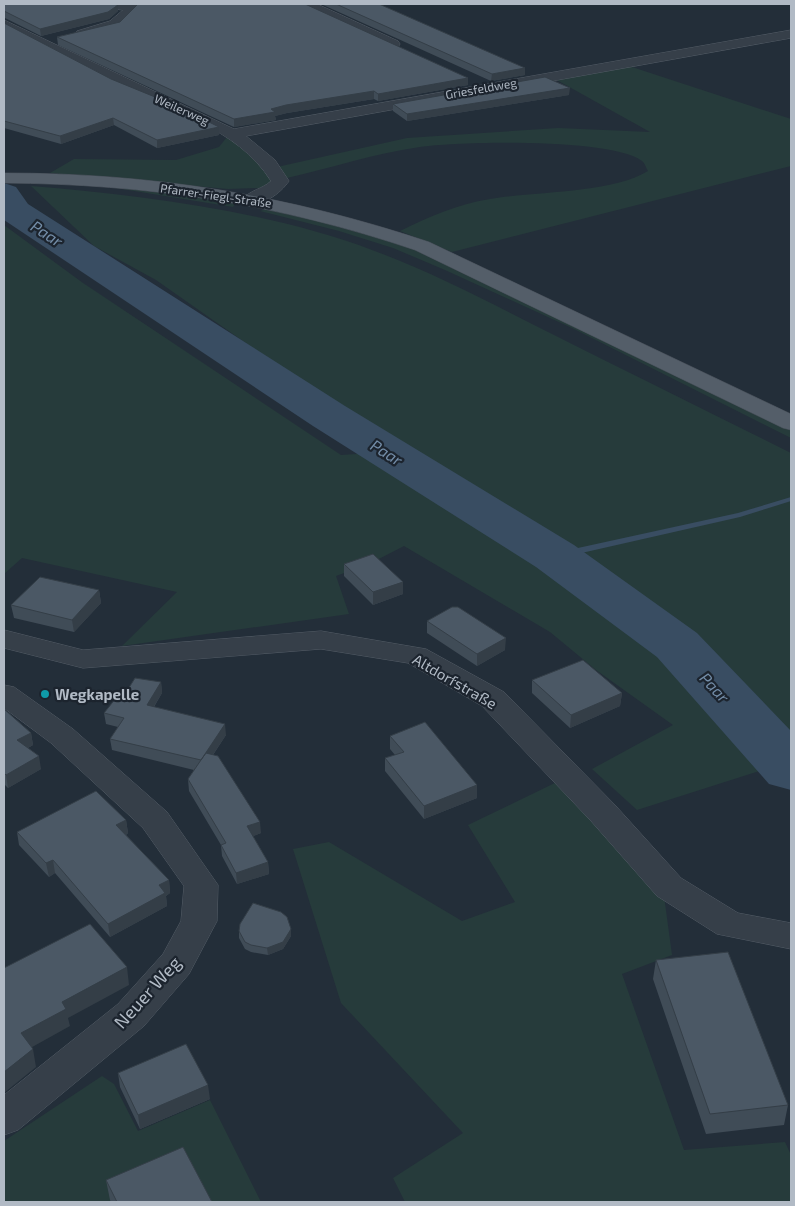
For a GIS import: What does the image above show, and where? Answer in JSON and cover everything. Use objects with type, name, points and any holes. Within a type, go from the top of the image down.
[{"type":"main road","name":"Pfarrer-Fiegl-Straße","points":[[4,178],[178,188],[252,199],[318,213],[367,227],[422,246],[791,423]]},
{"type":"street","points":[[39,42],[115,24],[134,7],[104,4]]},
{"type":"street","points":[[307,4],[406,50]]},
{"type":"street","name":"Weilerweg","points":[[4,24],[122,83],[209,120],[247,144],[276,172],[280,181],[273,189],[252,199]]},
{"type":"street","name":"Griesfeldweg","points":[[231,134],[791,34]]},
{"type":"street","points":[[463,76],[488,87]]},
{"type":"street","name":"Altdorfstraße","points":[[4,639],[83,659],[322,640],[416,655],[493,699],[603,813],[669,887],[729,925],[791,936]]},
{"type":"street","name":"Neuer Weg","points":[[4,694],[62,736],[155,820],[201,886],[199,921],[176,964],[131,1015],[4,1118]]},
{"type":"green space","points":[[629,66],[791,119],[791,166],[452,252],[400,231],[444,212],[478,201],[508,196],[572,191],[614,184],[648,171],[645,164],[626,154],[601,148],[535,143],[467,143],[403,150],[287,178],[277,167],[407,138],[558,128],[650,132],[555,79]]},
{"type":"green space","points":[[227,137],[247,144],[280,181],[259,188],[228,189],[50,173],[74,159],[176,160],[219,147]]},
{"type":"green space","points":[[91,184],[237,201],[233,207]]},
{"type":"green space","points":[[31,186],[116,194],[248,215],[332,236],[372,250],[462,289],[791,453],[791,744],[673,617],[561,549],[386,434],[344,412],[156,280],[94,246]]},
{"type":"green space","points":[[273,207],[402,244],[577,321],[791,426],[791,438],[572,328],[445,270],[393,248],[339,231],[260,211]]},
{"type":"green space","points":[[4,225],[83,283],[341,455],[388,452],[535,543],[637,616],[778,765],[637,810],[592,769],[673,725],[596,670],[550,632],[404,546],[371,563],[336,576],[349,614],[122,646],[177,592],[22,558],[4,574]]},
{"type":"green space","points":[[561,780],[664,896],[672,955],[622,974],[684,1150],[785,1142],[791,1155],[791,1202],[405,1202],[393,1178],[463,1133],[341,1003],[293,849],[329,842],[462,921],[515,902],[468,825]]},
{"type":"green space","points":[[102,1076],[114,1084],[138,1131],[210,1100],[261,1202],[4,1202],[4,1141]]},
{"type":"building","points":[[4,4],[118,5],[108,12],[40,29],[4,11]]},
{"type":"building","points":[[138,4],[305,4],[468,78],[378,94],[374,91],[286,105],[271,109],[275,112],[234,119],[57,37],[120,22]]},
{"type":"building","points":[[336,4],[379,4],[525,68],[492,74]]},
{"type":"building","points":[[4,23],[111,79],[177,106],[219,127],[157,140],[113,118],[60,136],[4,121]]},
{"type":"building","points":[[545,77],[570,88],[407,114],[393,104]]},
{"type":"building","points":[[373,554],[403,582],[373,592],[344,564]]},
{"type":"building","points":[[40,577],[99,590],[72,620],[11,605]]},
{"type":"building","points":[[452,607],[458,607],[506,638],[477,654],[427,621]]},
{"type":"building","points":[[583,660],[622,693],[571,715],[532,680]]},
{"type":"building","points":[[135,678],[161,682],[147,705],[225,724],[201,760],[110,739],[124,718],[104,713],[120,693],[125,694]]},
{"type":"building","points":[[4,709],[31,733],[17,740],[39,756],[6,775],[4,773]]},
{"type":"building","points":[[425,722],[477,785],[424,806],[385,758],[404,752],[390,736]]},
{"type":"building","points":[[206,753],[218,756],[260,822],[247,826],[268,862],[236,873],[221,845],[226,843],[188,779]]},
{"type":"building","points":[[96,791],[126,820],[116,825],[169,880],[159,885],[165,893],[108,924],[53,860],[46,863],[17,832]]},
{"type":"building","points":[[253,903],[281,912],[287,917],[291,929],[283,942],[267,948],[245,942],[239,931],[240,924]]},
{"type":"building","points":[[90,924],[127,967],[62,1002],[66,1009],[21,1033],[33,1049],[4,1072],[4,968]]},
{"type":"building","points":[[728,952],[788,1105],[710,1114],[656,960]]},
{"type":"building","points":[[186,1044],[208,1085],[138,1115],[118,1073]]},
{"type":"building","points":[[183,1147],[212,1202],[117,1202],[106,1180]]},
{"type":"waterway","name":"Paar","points":[[4,194],[14,211],[329,416],[555,556],[677,645],[791,769]]},
{"type":"waterway","points":[[555,556],[740,515],[791,499]]},
{"type":"place","name":"Wegkapelle","points":[[45,694]]}]
